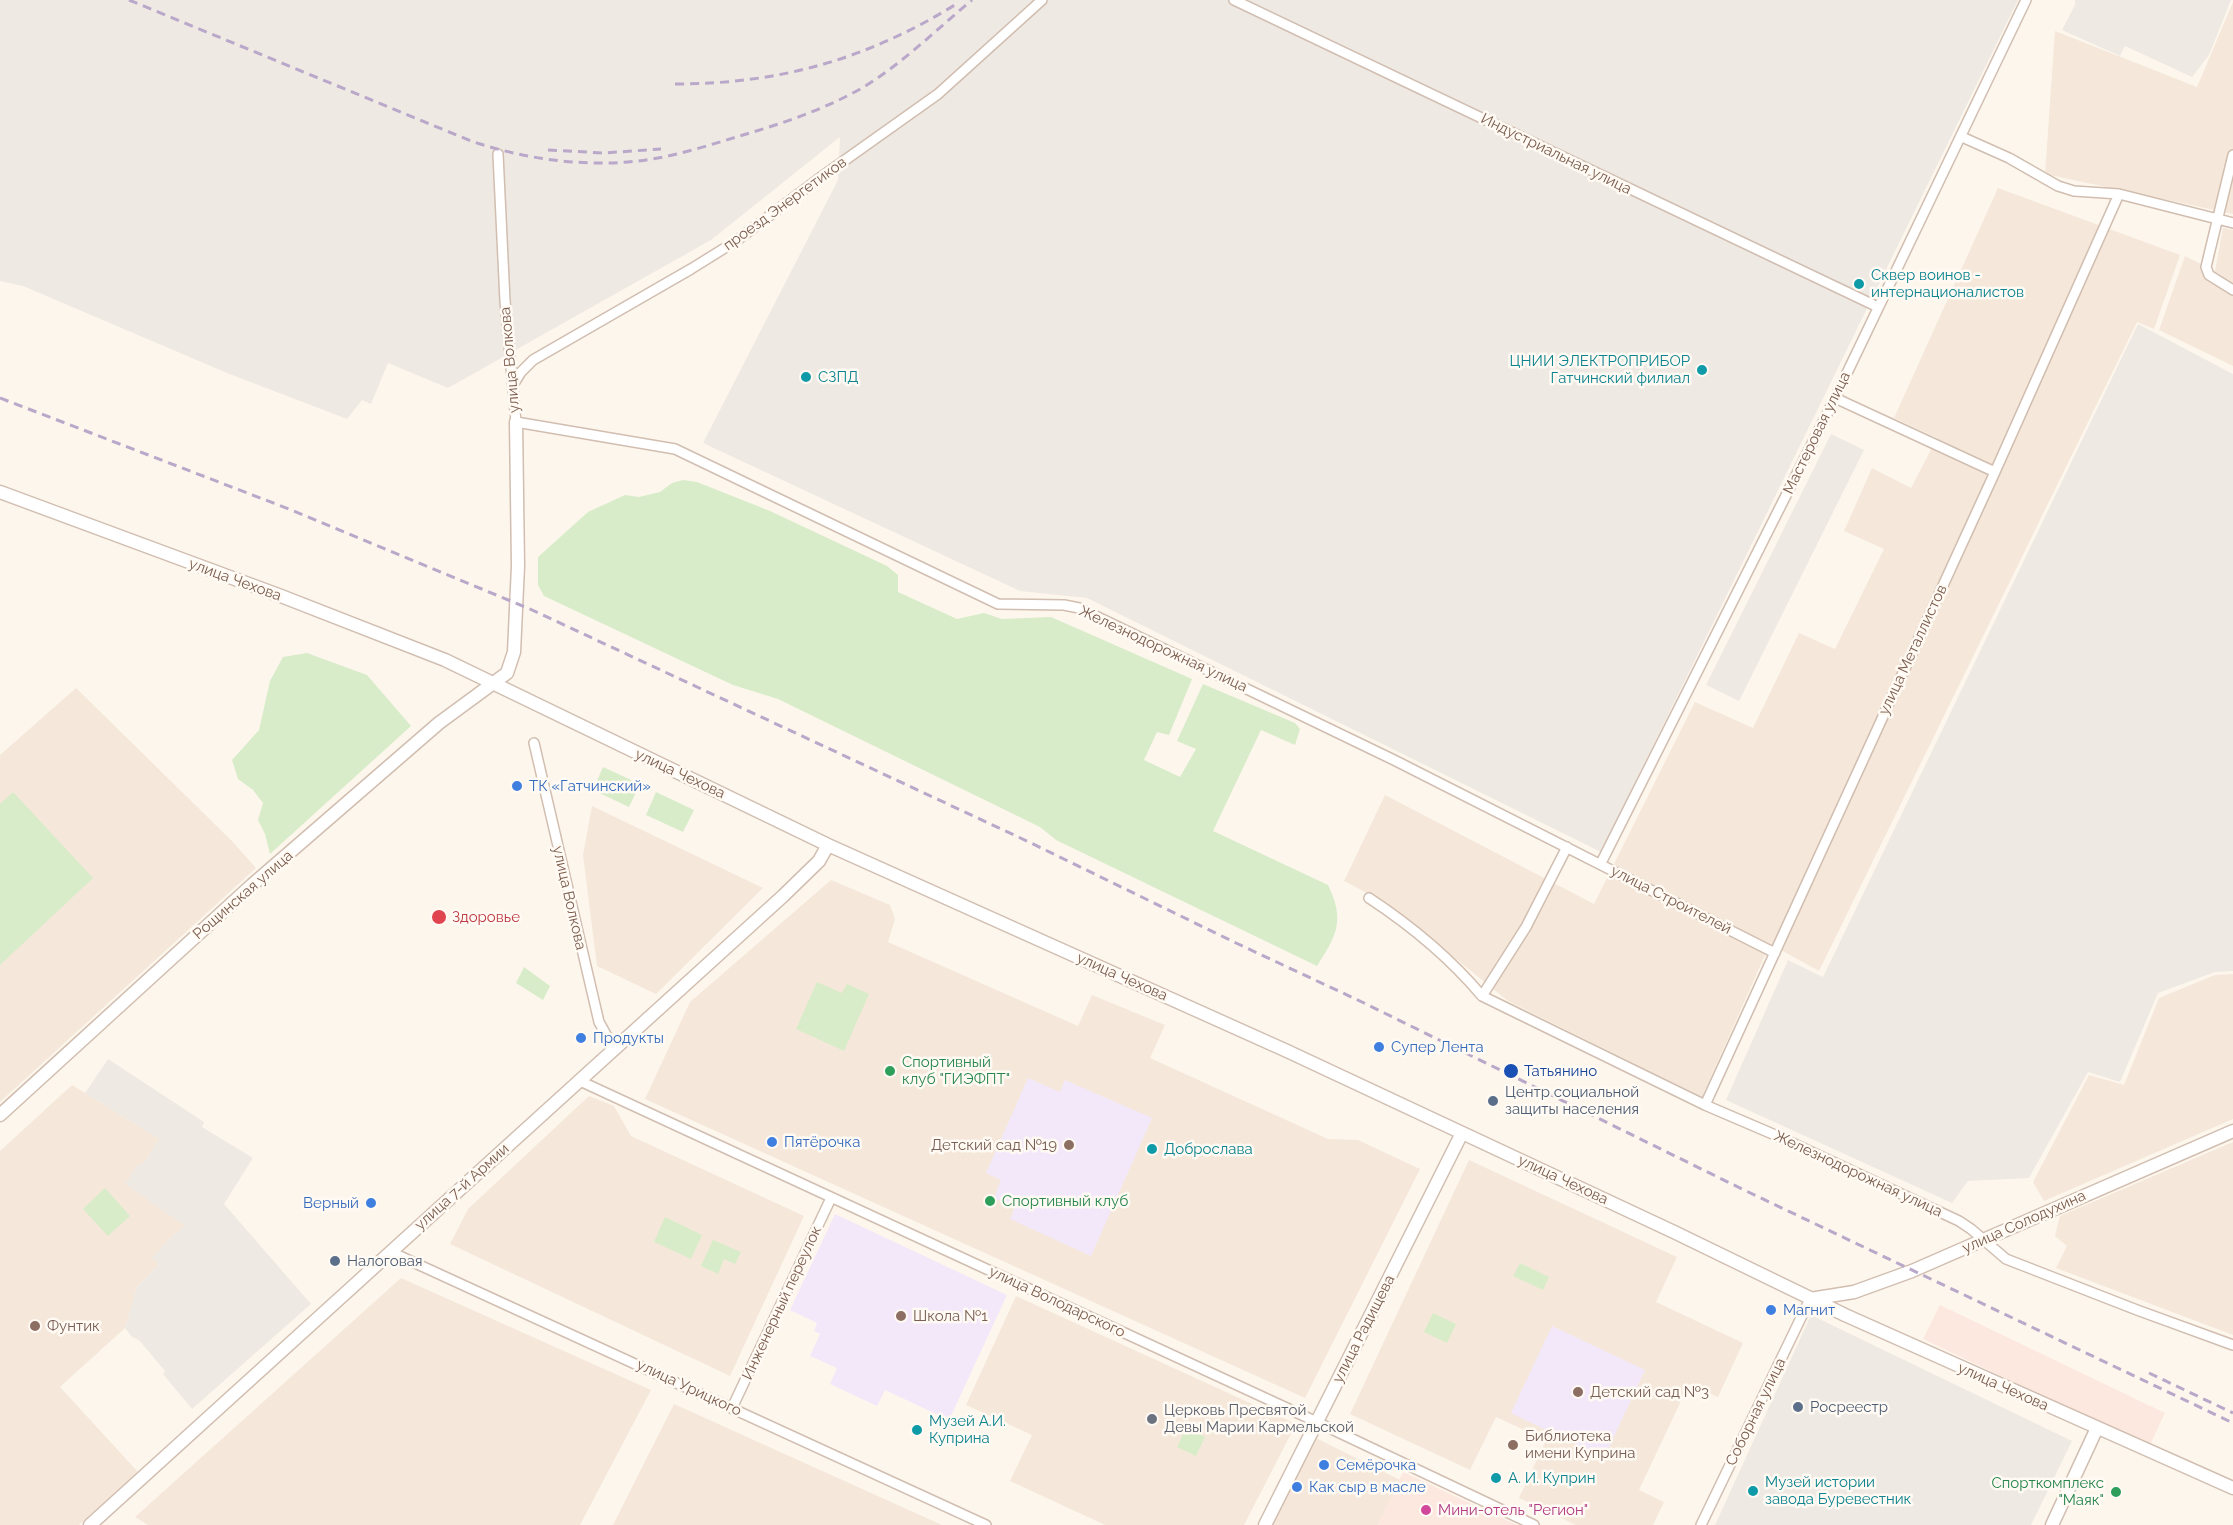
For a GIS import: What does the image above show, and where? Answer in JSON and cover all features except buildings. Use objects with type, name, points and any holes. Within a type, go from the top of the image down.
[{"type":"street","name":"проезд Энергетиков","points":[[513,385],[521,372],[533,360],[736,241],[938,94],[1042,0]]},
{"type":"street","name":"Индустриальная улица","points":[[1234,0],[1878,308]]},
{"type":"street","name":"Мастеровая улица","points":[[1600,863],[1836,398],[2026,0]]},
{"type":"street","points":[[1962,137],[2009,158],[2058,186],[2074,191],[2119,194],[2233,223]]},
{"type":"street","name":"улица Волкова","points":[[493,683],[507,673],[512,663],[518,566],[516,422],[505,301],[498,154]]},
{"type":"street","points":[[2233,155],[2206,267],[2209,275],[2233,291]]},
{"type":"street","name":"улица Металлистов","points":[[1705,1105],[1995,472],[2119,194]]},
{"type":"street","points":[[1836,398],[1995,472]]},
{"type":"street","name":"Железнодорожная улица","points":[[516,422],[675,449],[998,604],[1078,608],[1385,755],[1567,847]]},
{"type":"street","name":"улица Чехова","points":[[0,492],[445,660],[828,845],[1236,1028],[1674,1232],[1810,1299],[2233,1488]]},
{"type":"street","name":"Рощинская улица","points":[[0,1115],[252,885],[439,723],[493,683]]},
{"type":"street","name":"улица Волкова","points":[[534,743],[599,1022],[614,1049]]},
{"type":"street","name":"улица 7-й Армии","points":[[95,1524],[783,896],[819,861],[828,845]]},
{"type":"street","points":[[1482,996],[1526,927],[1567,847]]},
{"type":"street","name":"улица Строителей","points":[[1567,847],[1775,953]]},
{"type":"street","name":"Железнодорожная улица","points":[[1369,898],[1413,930],[1464,975],[1482,996],[1705,1105],[1959,1221],[2006,1259],[2137,1311],[2233,1345]]},
{"type":"street","name":"улица Володарского","points":[[580,1081],[1317,1422],[1534,1525]]},
{"type":"street","name":"улица Солодухина","points":[[1810,1299],[1854,1292],[1912,1271],[2233,1131]]},
{"type":"street","name":"улица Радищева","points":[[1265,1525],[1462,1133]]},
{"type":"street","name":"Инженерный переулок","points":[[732,1408],[831,1198]]},
{"type":"street","name":"улица Урицкого","points":[[392,1252],[986,1525]]},
{"type":"street","points":[[1845,1315],[1844,1302],[1854,1292]]},
{"type":"street","name":"Соборная улица","points":[[1701,1525],[1810,1299]]},
{"type":"street","points":[[2052,1525],[2097,1428]]},
{"type":"shaded area","points":[[0,0],[2018,0],[1601,852],[1087,598],[1020,591],[703,443],[838,180],[840,137],[711,240],[448,388],[388,363],[371,404],[362,400],[347,419],[227,373],[23,286],[0,281]]},
{"type":"shaded area","points":[[2075,0],[2231,0],[2209,55],[2192,77],[2125,46],[2120,56],[2062,30],[2075,5]]},
{"type":"shaded area","points":[[2233,2],[2233,214],[2045,174],[2055,31],[2197,87]]},
{"type":"shaded area","points":[[1998,188],[2180,255],[2154,329],[2137,322],[1819,971],[1770,944],[1702,1097],[1508,1001],[1387,903],[1344,881],[1385,795],[1594,904],[1695,702],[1753,728],[1799,633],[1835,649],[1884,549],[1844,531],[1872,468],[1911,488],[1937,438],[1894,418]]},
{"type":"shaded area","points":[[2223,228],[2233,230],[2233,366],[2159,330],[2185,256],[2215,271]]},
{"type":"shaded area","points":[[2138,324],[2233,374],[2233,971],[2215,972],[2158,993],[2120,1082],[2088,1072],[2029,1178],[1968,1181],[1952,1203],[1726,1100],[1788,960],[1823,977]]},
{"type":"shaded area","points":[[1831,434],[1864,450],[1739,701],[1706,685]]},
{"type":"shaded area","points":[[76,688],[232,841],[256,868],[0,1102],[0,755]]},
{"type":"shaded area","points":[[592,806],[763,888],[656,994],[597,966],[583,855]]},
{"type":"shaded area","points":[[831,880],[890,905],[895,919],[888,942],[1078,1026],[1092,995],[1165,1025],[1150,1058],[1328,1139],[1358,1140],[1420,1169],[1305,1398],[645,1099],[690,1002]]},
{"type":"shaded area","points":[[2233,974],[2233,1119],[2044,1201],[2033,1182],[2089,1075],[2124,1085],[2159,998],[2215,975]]},
{"type":"shaded area","points":[[108,1059],[204,1122],[202,1127],[253,1158],[224,1204],[311,1304],[192,1409],[163,1374],[165,1371],[139,1340],[132,1337],[125,1328],[137,1287],[159,1264],[152,1258],[185,1226],[125,1184],[137,1166],[144,1163],[159,1139],[85,1093]]},
{"type":"shaded area","name":"Детский сад №19","points":[[1028,1078],[1060,1092],[1065,1080],[1152,1118],[1091,1256],[1010,1219],[1015,1207],[994,1198],[1001,1180],[986,1173]]},
{"type":"shaded area","points":[[72,1085],[159,1139],[144,1163],[185,1226],[168,1240],[153,1258],[159,1264],[137,1287],[125,1328],[60,1387],[138,1472],[79,1525],[0,1525],[0,1151]]},
{"type":"shaded area","points":[[589,1096],[614,1106],[631,1136],[804,1216],[730,1376],[450,1244],[468,1209]]},
{"type":"shaded area","points":[[2233,1142],[2233,1335],[2056,1268],[2067,1246],[2055,1236],[2060,1216]]},
{"type":"shaded area","points":[[1469,1160],[1677,1257],[1656,1302],[1743,1343],[1718,1397],[1689,1384],[1639,1490],[1664,1502],[1653,1525],[1576,1525],[1519,1498],[1546,1440],[1496,1417],[1470,1470],[1350,1414]]},
{"type":"shaded area","name":"Школа №1","points":[[835,1214],[1007,1295],[949,1420],[885,1390],[877,1406],[830,1384],[837,1368],[810,1356],[820,1334],[814,1331],[817,1323],[790,1310]]},
{"type":"shaded area","points":[[401,1278],[651,1390],[580,1525],[148,1525],[135,1517]]},
{"type":"shaded area","points":[[1016,1296],[1296,1424],[1244,1525],[1105,1525],[1010,1481],[1032,1435],[966,1405]]},
{"type":"shaded area","points":[[1940,1305],[2165,1413],[2151,1443],[2041,1395],[1923,1339]]},
{"type":"shaded area","points":[[1811,1315],[2072,1441],[2031,1525],[1715,1525]]},
{"type":"shaded area","name":"Детский сад №3","points":[[1552,1326],[1645,1370],[1604,1458],[1511,1413]]},
{"type":"shaded area","points":[[674,1404],[942,1525],[613,1525]]},
{"type":"shaded area","points":[[1314,1437],[1400,1480],[1378,1525],[1270,1525]]},
{"type":"shaded area","points":[[1403,1472],[1517,1525],[1378,1525]]},
{"type":"green space","points":[[683,480],[697,482],[770,511],[887,566],[898,575],[898,592],[957,619],[984,613],[1002,619],[1051,617],[1192,679],[1169,735],[1157,732],[1144,760],[1180,777],[1196,749],[1177,741],[1203,684],[1295,723],[1300,729],[1295,745],[1261,730],[1213,831],[1328,885],[1336,908],[1336,927],[1330,945],[1317,966],[1056,840],[1040,827],[778,699],[733,685],[544,596],[538,585],[538,557],[588,512],[625,495],[639,497],[660,492],[672,483]]},
{"type":"green space","points":[[307,653],[367,675],[411,726],[270,854],[265,834],[258,820],[263,803],[253,790],[238,779],[232,760],[259,730],[270,681],[283,657]]},
{"type":"green space","points":[[603,767],[640,784],[629,807],[593,790]]},
{"type":"green space","points":[[13,792],[93,878],[0,965],[0,804]]},
{"type":"green space","points":[[656,792],[694,810],[683,832],[646,815]]},
{"type":"green space","points":[[524,967],[550,986],[543,1000],[516,983]]},
{"type":"green space","points":[[817,982],[842,993],[847,984],[869,994],[844,1051],[796,1029]]},
{"type":"green space","points":[[105,1188],[130,1216],[108,1236],[83,1209]]},
{"type":"green space","points":[[665,1217],[702,1235],[691,1259],[654,1242]]},
{"type":"green space","points":[[713,1240],[741,1252],[735,1264],[724,1259],[718,1274],[701,1266]]},
{"type":"green space","points":[[1520,1263],[1549,1277],[1543,1290],[1513,1276]]},
{"type":"green space","points":[[1433,1313],[1456,1324],[1447,1343],[1424,1332]]},
{"type":"green space","points":[[1186,1428],[1205,1437],[1196,1456],[1177,1447]]},
{"type":"railway","points":[[129,0],[471,141],[529,156],[588,163],[628,162],[687,152],[774,126],[834,103],[877,79],[972,0]]},
{"type":"railway","points":[[675,84],[751,79],[822,64],[891,39],[958,3]]},
{"type":"railway","points":[[548,150],[604,153],[661,149]]},
{"type":"railway","points":[[0,398],[289,509],[530,609],[1029,842],[1362,1002],[1742,1189],[2233,1423]]},
{"type":"railway","points":[[2149,1373],[2233,1413]]},
{"type":"place","name":"Сквер воинов - интернационалистов","points":[[1859,284]]},
{"type":"place","name":"ЦНИИ ЭЛЕКТРОПРИБОР Гатчинский филиал","points":[[1702,370]]},
{"type":"place","name":"СЗПД","points":[[806,377]]},
{"type":"place","name":"ТК «Гатчинский»","points":[[517,786]]},
{"type":"place","name":"Здоровье","points":[[439,917]]},
{"type":"place","name":"Продукты","points":[[581,1038]]},
{"type":"place","name":"Супер Лента","points":[[1379,1047]]},
{"type":"place","name":"Спортивный клуб \"ГИЭФПТ\"","points":[[890,1071]]},
{"type":"place","name":"Татьянино","points":[[1511,1071]]},
{"type":"place","name":"Центр социальной защиты населения","points":[[1493,1101]]},
{"type":"place","name":"Пятёрочка","points":[[772,1142]]},
{"type":"place","name":"Детский сад №19","points":[[1069,1145]]},
{"type":"place","name":"Доброслава","points":[[1152,1149]]},
{"type":"place","name":"Спортивный клуб","points":[[990,1201]]},
{"type":"place","name":"Верный","points":[[371,1203]]},
{"type":"place","name":"Налоговая","points":[[335,1261]]},
{"type":"place","name":"Магнит","points":[[1771,1310]]},
{"type":"place","name":"Школа №1","points":[[901,1316]]},
{"type":"place","name":"Фунтик","points":[[35,1326]]},
{"type":"place","name":"Детский сад №3","points":[[1578,1392]]},
{"type":"place","name":"Росреестр","points":[[1798,1407]]},
{"type":"place","name":"Церковь Пресвятой Девы Марии Кармельской","points":[[1152,1419]]},
{"type":"place","name":"Музей А.И. Куприна","points":[[917,1430]]},
{"type":"place","name":"Библиотека имени Куприна","points":[[1513,1445]]},
{"type":"place","name":"Семёрочка","points":[[1324,1465]]},
{"type":"place","name":"А. И. Куприн","points":[[1496,1478]]},
{"type":"place","name":"Как сыр в масле","points":[[1297,1487]]},
{"type":"place","name":"Музей истории завода Буревестник","points":[[1753,1491]]},
{"type":"place","name":"Спорткомплекс \"Маяк\"","points":[[2116,1492]]},
{"type":"place","name":"Мини-отель \"Регион\"","points":[[1426,1510]]}]
